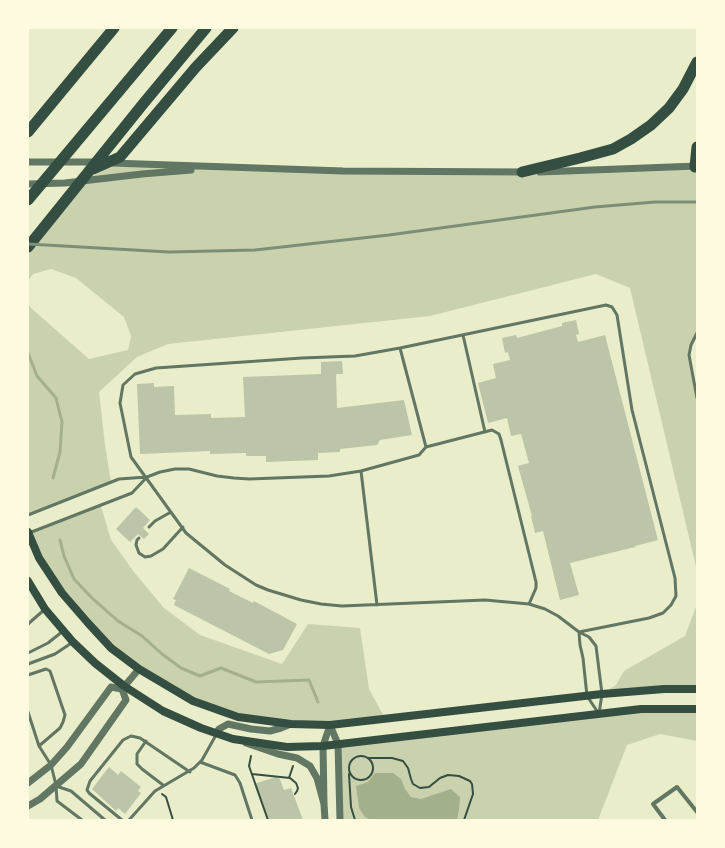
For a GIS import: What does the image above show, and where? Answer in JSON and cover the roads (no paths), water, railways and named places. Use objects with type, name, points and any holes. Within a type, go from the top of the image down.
[{"type":"highway","points":[[28,132],[114,28]]},
{"type":"highway","points":[[28,200],[172,28]]},
{"type":"highway","points":[[28,247],[206,28]]},
{"type":"highway","points":[[91,170],[120,156],[196,67],[233,28]]},
{"type":"highway","points":[[522,172],[580,158],[613,148],[631,139],[651,125],[669,108],[683,89],[697,62]]},
{"type":"highway","points":[[696,167],[697,147]]},
{"type":"main road","points":[[28,533],[39,558],[62,592],[88,624],[111,648],[139,669],[193,701],[238,717],[290,724],[330,725],[602,694],[664,689],[697,689]]},
{"type":"main road","points":[[28,581],[45,609],[63,631],[95,663],[123,687],[163,711],[201,728],[233,739],[287,747],[324,746],[641,709],[697,709]]},
{"type":"street","points":[[28,162],[131,163],[222,168],[343,171],[522,172],[696,167]]},
{"type":"street","points":[[28,184],[65,183],[142,174],[222,168]]},
{"type":"street","points":[[28,783],[51,765],[67,747],[111,687],[123,687],[139,669]]},
{"type":"street","points":[[28,806],[40,799],[81,764],[126,700],[123,687]]},
{"type":"street","points":[[216,733],[219,729],[228,724],[270,731],[290,724]]},
{"type":"street","points":[[330,725],[338,744],[340,820]]},
{"type":"street","points":[[325,820],[324,746],[330,725]]},
{"type":"street","points":[[233,739],[278,754],[297,758],[310,766],[317,778],[324,804]]},
{"type":"street","points":[[665,820],[653,804],[677,786],[697,812]]},
{"type":"lane","points":[[579,632],[656,616],[663,613],[671,606],[676,596],[675,578],[632,410],[617,315],[612,306],[606,305],[355,356],[156,368],[135,374],[123,385],[120,403],[131,457],[183,528],[225,565],[256,585],[268,590],[301,600],[321,604],[342,606],[485,600],[529,604],[551,613],[579,632],[589,637],[596,646],[602,694],[599,714]]},
{"type":"lane","points":[[697,333],[691,345],[689,356],[697,398]]},
{"type":"lane","points":[[463,335],[485,432]]},
{"type":"lane","points":[[400,348],[426,447]]},
{"type":"lane","points":[[28,515],[119,479],[147,477],[160,472],[175,469],[189,469],[217,476],[249,479],[329,476],[361,471],[419,455],[426,447],[492,430],[499,434],[501,440],[536,582],[536,588],[529,604]]},
{"type":"lane","points":[[361,471],[377,605]]},
{"type":"lane","points":[[28,533],[132,493],[147,477]]},
{"type":"lane","points":[[149,527],[159,518],[172,512]]},
{"type":"lane","points":[[139,538],[136,545],[139,553],[146,557],[151,556],[163,549],[183,528]]},
{"type":"lane","points":[[28,624],[45,609]]},
{"type":"lane","points":[[28,653],[48,643],[63,631]]},
{"type":"lane","points":[[579,632],[587,696],[599,714]]},
{"type":"lane","points":[[28,664],[55,654],[73,642]]},
{"type":"lane","points":[[28,675],[46,669],[50,671],[65,715],[60,728],[39,746]]},
{"type":"lane","points":[[28,712],[39,746],[51,765],[56,786],[57,801],[82,820]]},
{"type":"lane","points":[[129,820],[155,791],[163,785],[190,772],[200,762],[216,733]]},
{"type":"lane","points":[[122,820],[87,790],[90,781],[123,740],[131,736],[140,738],[190,772]]},
{"type":"lane","points":[[146,741],[138,754],[137,764],[163,785]]},
{"type":"lane","points":[[200,762],[235,775],[240,783],[252,820]]},
{"type":"lane","points":[[56,786],[71,791],[105,820]]},
{"type":"waterway","points":[[28,353],[37,376],[56,398],[62,422],[60,452],[53,478]]},
{"type":"waterway","points":[[60,540],[64,556],[74,579],[92,598],[118,621],[142,636],[162,654],[181,668],[200,676],[221,668],[256,682],[309,680],[318,702]]},
{"type":"railway","points":[[28,244],[169,252],[255,250],[389,235],[595,207],[655,202],[697,202]]}]
